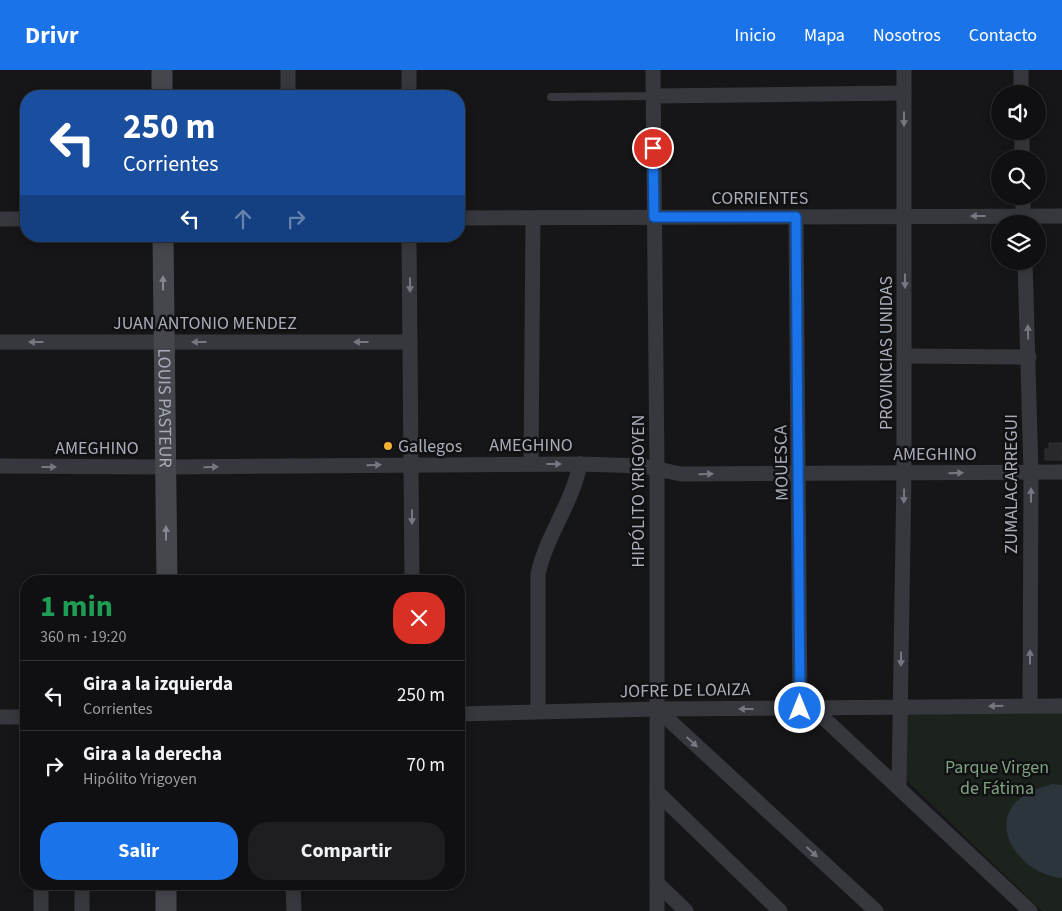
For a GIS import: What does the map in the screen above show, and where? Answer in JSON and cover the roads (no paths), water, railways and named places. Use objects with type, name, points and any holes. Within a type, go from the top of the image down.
[{"type":"street","points":[[162,70],[162,90]]},
{"type":"street","points":[[288,70],[288,90]]},
{"type":"street","points":[[409,70],[409,90]]},
{"type":"street","name":"HIPÓLITO YRIGOYEN","points":[[653,70],[657,469],[657,911]]},
{"type":"street","name":"PROVINCIAS UNIDAS","points":[[899,787],[904,473],[904,70]]},
{"type":"street","points":[[1020,70],[1021,85]]},
{"type":"street","points":[[653,96],[904,93]]},
{"type":"street","name":"CORRIENTES","points":[[1046,218],[1062,216]]},
{"type":"street","name":"MOUESCA","points":[[796,217],[800,473],[807,708]]},
{"type":"street","name":"CORRIENTES","points":[[465,218],[905,217],[991,219]]},
{"type":"street","points":[[0,219],[20,219]]},
{"type":"street","points":[[531,464],[532,219]]},
{"type":"street","name":"LOUIS PASTEUR","points":[[163,242],[167,575]]},
{"type":"street","points":[[409,242],[412,575]]},
{"type":"street","name":"ZUMALACARREGUI","points":[[1025,270],[1031,472],[1030,706]]},
{"type":"street","name":"JUAN ANTONIO MENDEZ","points":[[0,342],[410,342]]},
{"type":"street","points":[[904,356],[1029,357]]},
{"type":"street","points":[[538,711],[538,574],[542,556],[572,494],[580,464]]},
{"type":"street","name":"AMEGHINO","points":[[0,466],[166,468],[580,464],[643,466],[681,474],[1062,472]]},
{"type":"street","name":"JOFRE DE LOAIZA","points":[[465,714],[657,709],[1062,706]]},
{"type":"street","points":[[807,708],[899,787],[1030,911]]},
{"type":"street","points":[[657,709],[866,908]]},
{"type":"street","points":[[0,717],[20,718]]},
{"type":"street","points":[[657,792],[780,911]]},
{"type":"street","points":[[658,884],[686,911]]},
{"type":"street","points":[[41,890],[41,911]]},
{"type":"street","points":[[82,890],[82,911]]},
{"type":"street","points":[[166,890],[166,911]]},
{"type":"street","points":[[293,890],[294,911]]},
{"type":"lane","points":[[551,97],[653,96]]},
{"type":"place","name":"Gallegos","points":[[388,446]]},
{"type":"park label","name":"Parque Virgen de Fátima","points":[[997,778]]}]
